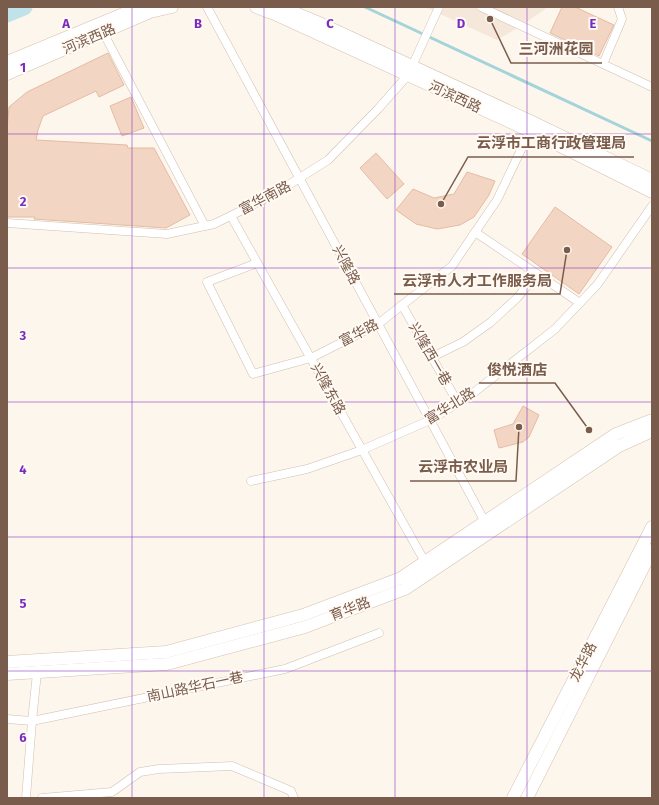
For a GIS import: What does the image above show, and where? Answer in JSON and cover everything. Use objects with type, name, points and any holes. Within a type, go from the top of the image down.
[{"type":"street","name":"河滨西路","points":[[7,62],[140,7]]},
{"type":"street","name":"河滨西路","points":[[7,74],[150,12],[172,7]]},
{"type":"street","name":"兴隆路","points":[[207,7],[485,522]]},
{"type":"street","name":"河滨西路","points":[[256,7],[412,66],[530,131],[652,192]]},
{"type":"street","name":"河滨西路","points":[[281,7],[412,66],[652,180]]},
{"type":"street","points":[[481,7],[652,87]]},
{"type":"street","points":[[603,64],[622,19],[618,7]]},
{"type":"street","name":"富华南路","points":[[7,223],[167,234],[214,224],[231,216],[271,196],[328,160],[378,109],[412,66],[437,10]]},
{"type":"street","points":[[103,32],[205,226]]},
{"type":"street","name":"富华路","points":[[257,263],[206,282],[253,374],[311,358],[378,324],[452,266],[497,200],[530,131]]},
{"type":"street","name":"富华北路","points":[[251,481],[307,469],[362,450],[430,420],[468,397],[555,329],[597,285],[652,206]]},
{"type":"street","name":"兴隆东路","points":[[231,216],[425,562]]},
{"type":"street","points":[[475,232],[580,303]]},
{"type":"street","points":[[432,357],[462,342],[491,322],[517,298],[537,274]]},
{"type":"street","name":"兴隆西一巷","points":[[402,305],[458,403]]},
{"type":"street","name":"育华路","points":[[7,662],[166,652],[303,615],[401,578],[616,434],[652,420]]},
{"type":"street","name":"育华路","points":[[7,674],[167,664],[305,627],[405,589],[619,446],[652,431]]},
{"type":"street","name":"龙华路","points":[[513,798],[652,527]]},
{"type":"street","name":"龙华路","points":[[527,798],[648,568],[652,550]]},
{"type":"street","name":"南山路华石一巷","points":[[7,720],[32,721],[285,669],[379,633]]},
{"type":"street","points":[[26,798],[37,673]]},
{"type":"street","points":[[42,798],[112,792],[140,772],[159,769],[232,766],[291,790],[294,798]]},
{"type":"shaded area","points":[[425,7],[548,7],[521,26],[497,40]]},
{"type":"building","points":[[562,7],[575,7],[614,25],[599,56],[550,33]]},
{"type":"building","points":[[108,53],[124,85],[99,97],[96,91],[43,116],[36,140],[127,145],[128,148],[154,148],[190,215],[166,228],[34,219],[35,217],[7,217],[7,129],[9,107],[27,92]]},
{"type":"building","points":[[131,97],[144,128],[122,136],[110,106]]},
{"type":"building","points":[[376,153],[404,184],[387,199],[360,168]]},
{"type":"building","points":[[467,172],[495,181],[489,195],[474,217],[460,225],[437,229],[416,224],[396,210],[413,189],[434,198],[454,194]]},
{"type":"building","points":[[555,207],[612,247],[579,294],[522,254]]},
{"type":"building","points":[[523,406],[539,415],[529,437],[523,442],[499,448],[494,430],[513,424]]},
{"type":"waterway","points":[[7,14],[24,7]]},
{"type":"waterway","points":[[365,7],[652,141]]},
{"type":"place","name":"三河洲花园","points":[[490,19]]},
{"type":"place","name":"云浮市工商行政管理局","points":[[441,204]]},
{"type":"place","name":"云浮市人才工作服务局","points":[[567,250]]},
{"type":"place","name":"云浮市农业局","points":[[519,427]]},
{"type":"place","name":"俊悦酒店","points":[[589,430]]}]
